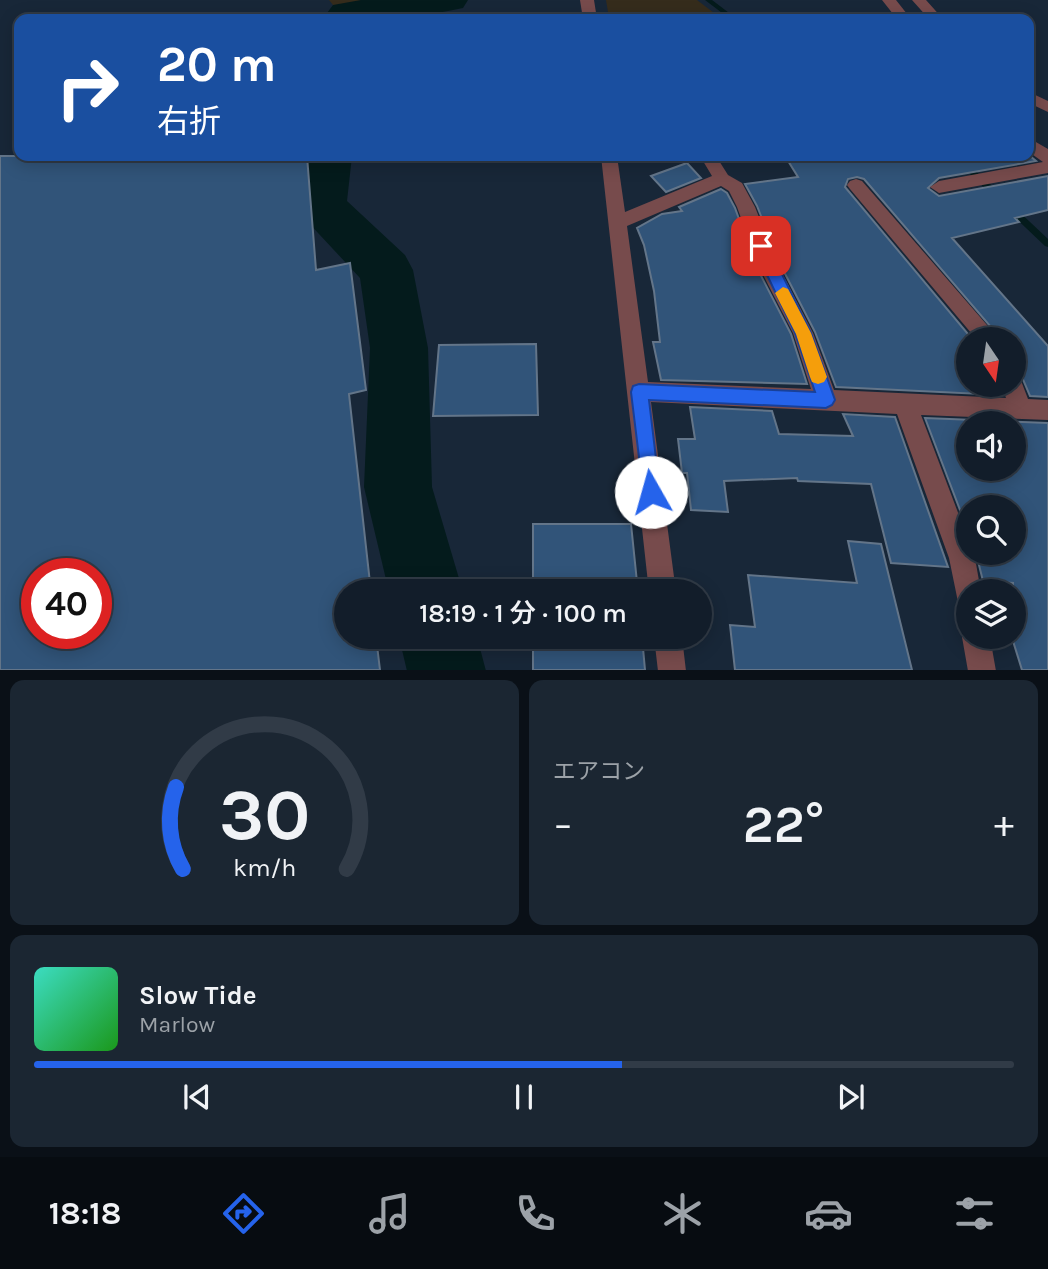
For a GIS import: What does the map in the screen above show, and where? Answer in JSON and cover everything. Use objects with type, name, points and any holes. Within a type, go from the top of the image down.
[{"type":"street","points":[[889,0],[900,14]]},
{"type":"street","points":[[919,0],[932,14]]},
{"type":"street","points":[[1034,147],[1048,158]]},
{"type":"street","points":[[610,161],[661,579]]},
{"type":"street","points":[[711,161],[722,179],[736,187],[746,207],[768,265],[803,333],[826,400]]},
{"type":"street","points":[[939,187],[1048,167]]},
{"type":"street","points":[[619,222],[722,179]]},
{"type":"street","points":[[856,185],[979,327]]},
{"type":"street","points":[[639,392],[1040,412]]},
{"type":"street","points":[[1024,397],[1040,412]]},
{"type":"street","points":[[905,404],[962,558],[966,579]]},
{"type":"street","points":[[669,649],[672,670]]},
{"type":"street","points":[[978,649],[982,670]]},
{"type":"shaded area","points":[[329,0],[439,0],[350,10],[333,5]]},
{"type":"shaded area","points":[[606,0],[697,0],[715,14],[611,14]]},
{"type":"building","points":[[0,156],[14,156],[14,161],[307,161],[316,270],[350,263],[366,390],[349,394],[370,579],[334,579],[334,649],[377,649],[380,670],[0,670]]},
{"type":"building","points":[[1034,159],[1036,161],[939,178],[928,188],[939,196],[1048,176],[1048,210],[1015,218],[1019,222],[952,238],[1048,346],[1048,397],[1030,396],[1026,386],[1026,327],[991,327],[864,179],[857,177],[848,179],[845,187],[962,327],[956,327],[956,393],[836,387],[815,332],[780,264],[757,206],[745,184],[798,177],[788,161]]},
{"type":"building","points":[[687,163],[701,178],[666,192],[651,176]]},
{"type":"building","points":[[721,189],[727,193],[735,208],[756,266],[791,334],[807,384],[661,380],[653,342],[660,342],[654,291],[644,245],[637,228],[662,214],[682,211],[679,207]]},
{"type":"building","points":[[536,344],[538,415],[433,416],[439,345]]},
{"type":"building","points":[[690,407],[772,411],[779,434],[853,436],[843,414],[895,417],[948,567],[891,563],[871,484],[798,481],[797,478],[724,481],[728,512],[691,510],[687,473],[682,473],[678,439],[695,439]]},
{"type":"building","points":[[925,418],[956,419],[956,481],[1026,481],[1026,422],[1048,423],[1048,670],[1022,670],[1015,649],[1026,649],[1026,579],[982,579],[979,565],[1026,565],[1026,495],[956,495],[956,499]]},
{"type":"building","points":[[533,524],[631,524],[637,579],[533,579]]},
{"type":"building","points":[[848,541],[881,544],[912,670],[735,670],[730,625],[755,627],[748,575],[857,583]]},
{"type":"building","points":[[533,649],[643,649],[645,670],[533,670]]},
{"type":"waterway","points":[[346,13],[450,0]]},
{"type":"waterway","points":[[708,0],[727,14]]},
{"type":"waterway","points":[[328,161],[322,206],[386,270],[399,348],[398,487],[423,579]]},
{"type":"waterway","points":[[960,161],[997,195]]},
{"type":"waterway","points":[[1010,208],[1048,244]]},
{"type":"waterway","points":[[441,649],[447,670]]},
{"type":"slow traffic","points":[[783,293],[803,333],[818,377]]},
{"type":"route","points":[[651,492],[639,392],[826,400],[803,333],[761,246]]}]
